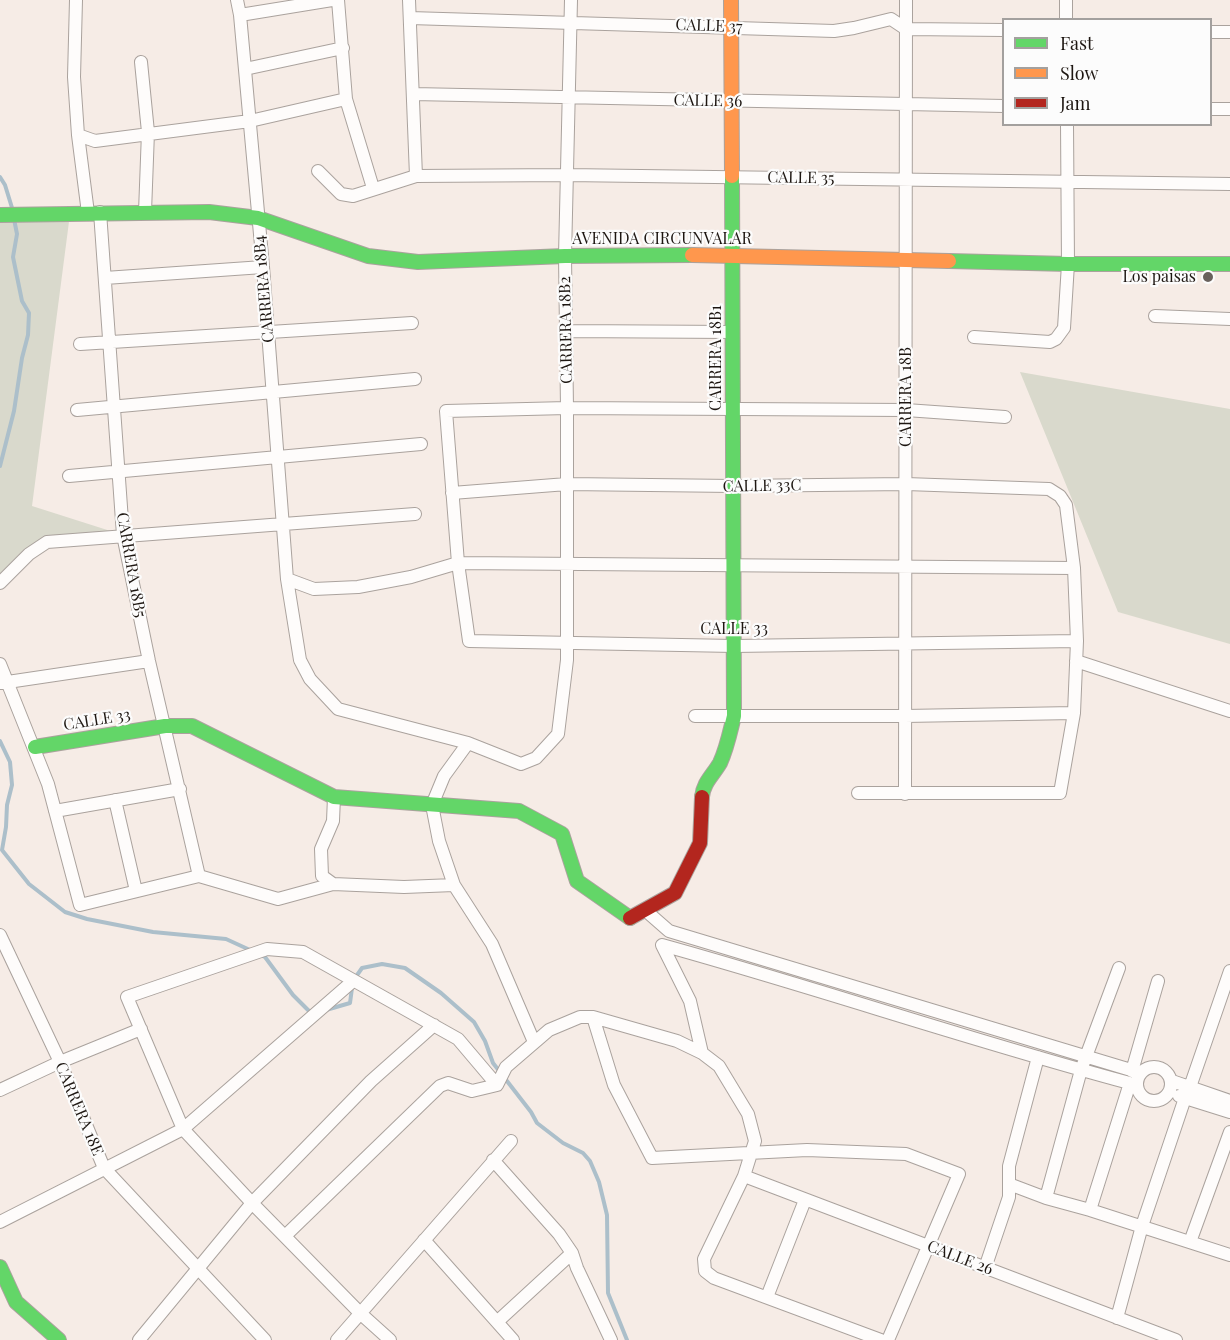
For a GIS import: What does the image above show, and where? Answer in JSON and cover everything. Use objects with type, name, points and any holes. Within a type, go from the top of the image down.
[{"type":"street","name":"CARRERA 18B5","points":[[76,0],[74,77],[78,135],[105,278],[123,535],[149,661],[199,876]]},
{"type":"street","name":"CARRERA 18B4","points":[[237,0],[263,267],[287,579],[300,660],[310,679],[338,709],[468,743]]},
{"type":"street","points":[[240,15],[332,0]]},
{"type":"street","points":[[338,0],[346,99],[373,188]]},
{"type":"street","points":[[409,0],[416,176]]},
{"type":"street","name":"CARRERA 18B2","points":[[468,743],[521,764],[536,758],[558,734],[567,660],[565,256],[571,0]]},
{"type":"street","name":"CARRERA 18B1","points":[[645,910],[675,893],[700,843],[703,788],[728,744],[734,716],[731,0]]},
{"type":"street","name":"CARRERA 18B","points":[[905,794],[906,0]]},
{"type":"street","points":[[1066,0],[1066,18]]},
{"type":"street","name":"CALLE 37","points":[[410,18],[731,26],[834,31],[891,19],[906,28],[1002,30]]},
{"type":"street","points":[[1212,32],[1230,32]]},
{"type":"street","points":[[245,69],[343,48]]},
{"type":"street","points":[[141,62],[148,132],[145,212]]},
{"type":"street","name":"CALLE 36","points":[[413,94],[1002,106]]},
{"type":"street","points":[[78,135],[95,141],[148,132],[250,121],[346,99]]},
{"type":"street","points":[[1212,109],[1230,109]]},
{"type":"street","points":[[974,337],[1050,342],[1056,339],[1064,328],[1068,264],[1067,126]]},
{"type":"street","name":"CALLE 35","points":[[318,171],[341,194],[353,196],[416,176],[567,175],[1230,184]]},
{"type":"street","name":"AVENIDA CIRCUNVALAR","points":[[2,215],[209,212],[258,218],[368,256],[418,262],[565,256],[732,255],[1068,264],[1230,264]]},
{"type":"street","points":[[105,278],[263,267]]},
{"type":"street","points":[[1155,316],[1230,319]]},
{"type":"street","points":[[80,344],[412,323]]},
{"type":"street","points":[[565,331],[733,333]]},
{"type":"street","points":[[77,410],[415,379]]},
{"type":"street","points":[[458,563],[446,411],[567,408],[906,410],[1005,417]]},
{"type":"street","points":[[69,476],[421,444]]},
{"type":"street","name":"CALLE 33C","points":[[452,493],[567,484],[733,486],[906,484],[1049,489],[1060,496],[1066,505],[1074,568]]},
{"type":"street","points":[[0,583],[29,554],[47,542],[415,514]]},
{"type":"street","points":[[287,579],[314,589],[358,586],[411,576],[458,563],[1074,568],[1077,641],[1074,713],[1060,793],[858,794]]},
{"type":"street","name":"CALLE 33","points":[[458,563],[469,641],[734,646],[1077,641]]},
{"type":"street","points":[[4,683],[149,661]]},
{"type":"street","points":[[1076,661],[1230,711]]},
{"type":"street","points":[[0,664],[4,683],[35,747],[48,784],[80,904],[199,876],[278,899],[333,885],[404,887],[454,885]]},
{"type":"street","points":[[695,716],[1074,713]]},
{"type":"street","name":"CALLE 33","points":[[35,747],[165,726],[192,726],[334,798]]},
{"type":"street","points":[[468,743],[444,776],[432,805],[439,841],[454,885],[492,944],[534,1042]]},
{"type":"street","points":[[55,811],[180,789]]},
{"type":"street","points":[[333,885],[322,876],[321,849],[333,821],[334,798],[519,812],[562,834],[577,881],[629,918],[645,910],[669,931],[1086,1056],[1135,1078],[1142,1095],[1150,1100],[1161,1099],[1170,1087]]},
{"type":"street","points":[[115,800],[136,891]]},
{"type":"street","name":"CARRERA 18E","points":[[1,941],[60,1062],[104,1168],[197,1270],[265,1340]]},
{"type":"street","points":[[702,1053],[690,1001],[662,945],[1082,1070],[1135,1078],[1152,1066],[1165,1070],[1170,1087]]},
{"type":"street","points":[[390,1340],[360,1313],[252,1203],[183,1129],[127,997],[267,949],[303,952],[458,1040],[497,1085]]},
{"type":"street","points":[[1046,1198],[1086,1056],[1119,968]]},
{"type":"street","points":[[1117,1318],[1142,1226],[1230,971]]},
{"type":"street","points":[[0,1222],[183,1129],[352,981]]},
{"type":"street","points":[[1090,1210],[1135,1078],[1158,981]]},
{"type":"street","points":[[285,1236],[440,1086],[448,1083],[472,1091],[497,1085],[506,1067],[549,1030],[580,1017],[593,1017],[676,1041],[702,1053],[719,1066],[748,1114],[755,1141],[752,1152],[744,1176],[704,1259],[705,1271],[714,1278],[881,1340]]},
{"type":"street","points":[[593,1017],[614,1085],[652,1158],[807,1150],[906,1154],[959,1174],[888,1340]]},
{"type":"street","points":[[139,1340],[252,1203],[370,1081],[434,1025]]},
{"type":"street","points":[[0,1090],[60,1062],[141,1029]]},
{"type":"street","points":[[985,1268],[1009,1197],[1009,1166],[1038,1057]]},
{"type":"street","points":[[1170,1087],[1230,1101]]},
{"type":"street","points":[[1188,1092],[1230,1112]]},
{"type":"street","points":[[1190,1242],[1230,1132]]},
{"type":"street","points":[[338,1340],[512,1141]]},
{"type":"street","points":[[493,1160],[559,1234],[572,1253],[611,1340]]},
{"type":"street","name":"CALLE 26","points":[[744,1176],[1176,1340]]},
{"type":"street","points":[[1009,1184],[1046,1198],[1230,1255]]},
{"type":"street","points":[[767,1298],[805,1200]]},
{"type":"street","points":[[424,1240],[513,1340]]},
{"type":"street","points":[[498,1321],[572,1253]]},
{"type":"street","points":[[0,1267],[16,1302],[58,1340]]},
{"type":"shaded area","points":[[70,214],[32,506],[123,535],[47,542],[0,583],[0,215]]},
{"type":"shaded area","points":[[1020,372],[1230,409],[1230,644],[1118,612]]},
{"type":"waterway","points":[[0,177],[5,185],[13,211]]},
{"type":"waterway","points":[[0,466],[14,411],[28,335],[29,313],[22,301],[13,257],[17,234],[14,219]]},
{"type":"waterway","points":[[0,741],[10,762],[12,785],[7,805],[2,850],[29,884],[65,912],[87,919],[153,932],[226,939],[250,950]]},
{"type":"waterway","points":[[260,955],[265,957],[293,995],[309,1011],[313,1011]]},
{"type":"waterway","points":[[355,978],[362,968],[382,964],[405,968],[441,993],[474,1022],[485,1041],[493,1063],[537,1123],[563,1143],[583,1153],[590,1161],[599,1182],[607,1215],[608,1293],[627,1340]]},
{"type":"waterway","points":[[326,1010],[350,1003],[352,988]]},
{"type":"traffic: fast","points":[[702,797],[706,783],[720,763],[734,716],[732,176]]},
{"type":"traffic: fast","points":[[0,215],[209,212],[258,218],[368,256],[418,262],[565,256],[692,255]]},
{"type":"traffic: fast","points":[[949,261],[1230,264]]},
{"type":"traffic: fast","points":[[35,747],[165,726],[192,726],[334,797],[519,811],[562,834],[577,881],[630,918]]},
{"type":"traffic: fast","points":[[0,1267],[16,1302],[59,1340]]},
{"type":"traffic: slow","points":[[731,0],[732,176]]},
{"type":"traffic: slow","points":[[692,255],[949,261]]},
{"type":"traffic: jam","points":[[630,918],[675,893],[700,843],[702,797]]},
{"type":"place","name":"Los paisas","points":[[1208,277]]}]
